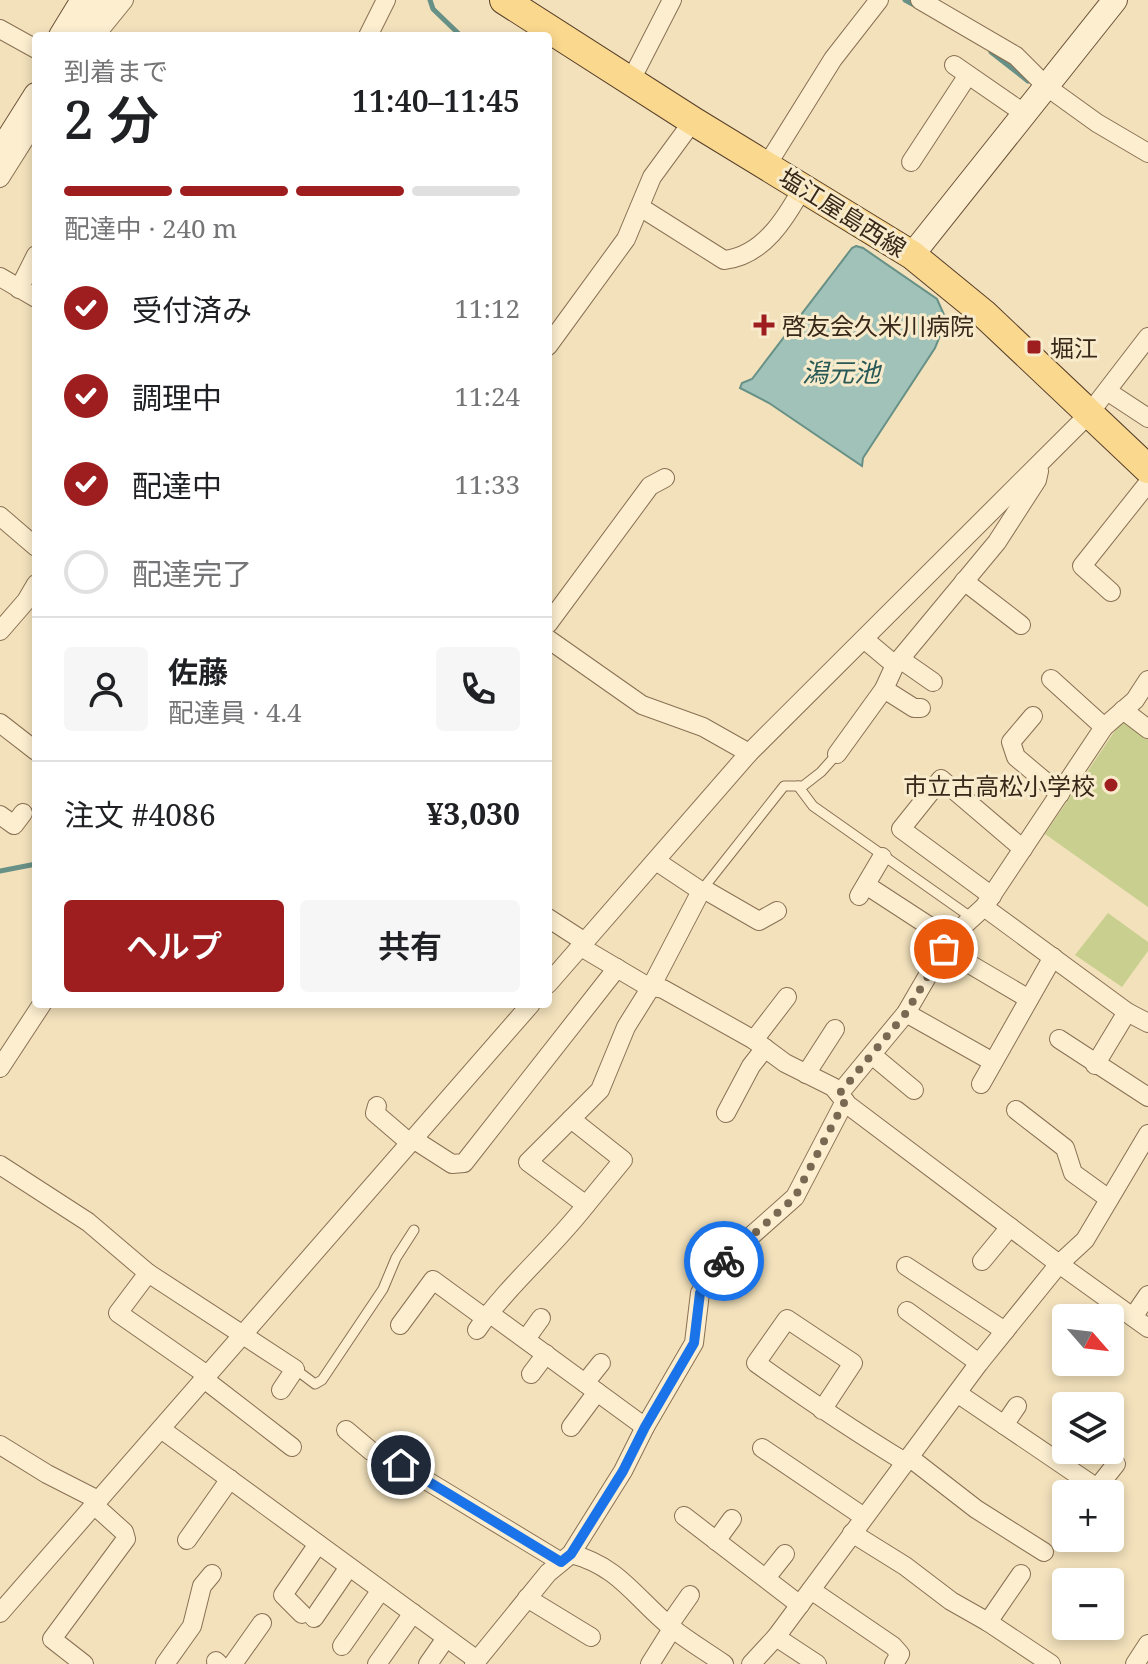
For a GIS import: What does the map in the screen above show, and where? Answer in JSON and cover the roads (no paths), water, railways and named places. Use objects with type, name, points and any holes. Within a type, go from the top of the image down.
[{"type":"main road","name":"塩江屋島西線","points":[[504,0],[545,32]]},
{"type":"main road","name":"塩江屋島西線","points":[[552,36],[631,80],[912,255],[983,313],[1148,469]]},
{"type":"street","points":[[63,32],[83,0]]},
{"type":"street","points":[[86,32],[108,0]]},
{"type":"street","points":[[99,32],[124,0]]},
{"type":"street","points":[[370,32],[386,0]]},
{"type":"street","points":[[631,80],[672,0]]},
{"type":"street","points":[[767,165],[833,59],[879,0]]},
{"type":"street","points":[[920,0],[1016,56],[1047,87],[1097,123],[1148,153]]},
{"type":"street","points":[[912,255],[1115,0]]},
{"type":"street","points":[[0,29],[32,47]]},
{"type":"street","points":[[911,162],[939,134],[961,70],[1025,114]]},
{"type":"street","points":[[0,152],[32,101]]},
{"type":"street","points":[[552,337],[626,239],[652,177],[693,121]]},
{"type":"street","points":[[0,178],[32,127]]},
{"type":"street","points":[[640,207],[724,260],[736,259],[767,239],[787,216],[803,187]]},
{"type":"street","points":[[0,277],[28,293]]},
{"type":"street","points":[[552,979],[749,753],[1088,415],[1148,337]]},
{"type":"street","points":[[1107,391],[1148,418]]},
{"type":"street","points":[[837,754],[884,689],[897,662],[997,542],[1037,480],[1042,461]]},
{"type":"street","points":[[552,619],[650,486],[665,478]]},
{"type":"street","points":[[1111,592],[1082,566],[1148,483]]},
{"type":"street","points":[[0,516],[32,544]]},
{"type":"street","points":[[964,581],[1021,625]]},
{"type":"street","points":[[0,631],[32,597]]},
{"type":"street","points":[[864,639],[933,682]]},
{"type":"street","points":[[552,642],[642,705],[703,727],[749,753]]},
{"type":"street","points":[[1051,679],[1104,727]]},
{"type":"street","points":[[161,1429],[413,1613],[475,1662],[548,1573],[566,1558],[623,1471],[694,1343],[700,1293],[724,1260],[795,1197],[842,1098],[906,1013],[947,944],[983,907],[1104,727],[1135,700],[1148,680]]},
{"type":"street","points":[[884,689],[914,708],[921,708]]},
{"type":"street","points":[[1123,710],[1148,729]]},
{"type":"street","points":[[1033,716],[1011,742],[1016,757],[1060,794]]},
{"type":"street","points":[[0,723],[32,748]]},
{"type":"street","points":[[1023,849],[941,779],[901,829],[983,907],[1127,1012],[1148,1023]]},
{"type":"street","points":[[0,815],[14,825],[23,813]]},
{"type":"street","points":[[882,857],[862,890],[909,912],[947,944],[1029,999]]},
{"type":"street","points":[[656,861],[701,891],[707,891],[759,921],[777,911]]},
{"type":"street","points":[[586,1205],[528,1162],[600,1090],[626,1027],[651,987],[701,891]]},
{"type":"street","points":[[552,921],[617,968],[651,987],[663,989],[760,1044],[785,1063],[833,1087],[842,1098],[1010,1227],[1140,1322],[1148,1295]]},
{"type":"street","points":[[981,1084],[1053,957]]},
{"type":"street","points":[[377,1106],[375,1113],[411,1141],[452,1164],[464,1163],[617,968]]},
{"type":"street","points":[[726,1113],[787,997]]},
{"type":"street","points":[[0,1068],[39,1008]]},
{"type":"street","points":[[0,1613],[527,1008]]},
{"type":"street","points":[[1095,1065],[1127,1012]]},
{"type":"street","points":[[906,1013],[993,1062]]},
{"type":"street","points":[[806,1074],[835,1029]]},
{"type":"street","points":[[1059,1039],[1148,1097]]},
{"type":"street","points":[[872,1055],[914,1090]]},
{"type":"street","points":[[1016,1110],[1065,1148],[1073,1173],[1109,1199]]},
{"type":"street","points":[[484,1320],[561,1237],[623,1160],[571,1119]]},
{"type":"street","points":[[751,1664],[776,1637],[979,1363],[1059,1264],[1085,1240],[1148,1134]]},
{"type":"street","points":[[0,1165],[88,1222],[148,1273],[295,1369],[281,1390]]},
{"type":"street","points":[[982,1261],[1010,1227]]},
{"type":"street","points":[[906,1266],[1005,1331]]},
{"type":"street","points":[[148,1273],[118,1313],[206,1377],[292,1447]]},
{"type":"street","points":[[400,1325],[433,1280],[484,1320],[526,1339],[645,1427]]},
{"type":"street","points":[[907,1311],[979,1363]]},
{"type":"street","points":[[526,1339],[541,1318]]},
{"type":"street","points":[[822,1410],[853,1363],[787,1319],[756,1363],[822,1410],[907,1460],[1044,1552]]},
{"type":"street","points":[[531,1374],[546,1354]]},
{"type":"street","points":[[571,1427],[601,1363]]},
{"type":"street","points":[[957,1393],[1004,1425],[1052,1450]]},
{"type":"street","points":[[1004,1425],[1017,1406]]},
{"type":"street","points":[[346,1430],[371,1451],[566,1558],[590,1559],[616,1574],[670,1627],[724,1664]]},
{"type":"street","points":[[0,1445],[96,1503],[124,1532],[126,1539],[52,1639],[84,1664]]},
{"type":"street","points":[[762,1448],[864,1517]]},
{"type":"street","points":[[1073,1464],[1097,1488],[1116,1464]]},
{"type":"street","points":[[187,1540],[230,1479]]},
{"type":"street","points":[[684,1516],[766,1578],[893,1646],[900,1654],[894,1664]]},
{"type":"street","points":[[716,1541],[732,1519]]},
{"type":"street","points":[[852,1533],[1051,1664]]},
{"type":"street","points":[[318,1544],[283,1595],[308,1616],[349,1567]]},
{"type":"street","points":[[766,1578],[785,1554]]},
{"type":"street","points":[[165,1664],[192,1626],[202,1586],[212,1574]]},
{"type":"street","points":[[988,1622],[1021,1574]]},
{"type":"street","points":[[342,1646],[381,1590]]},
{"type":"street","points":[[650,1664],[690,1595]]},
{"type":"street","points":[[527,1598],[591,1637]]},
{"type":"street","points":[[377,1664],[413,1613]]},
{"type":"street","points":[[222,1663],[262,1623]]},
{"type":"street","points":[[776,1637],[817,1664]]},
{"type":"street","points":[[428,1664],[446,1638]]},
{"type":"street","points":[[1137,1663],[1148,1644]]},
{"type":"lane","points":[[701,891],[784,786],[803,786],[837,754]]},
{"type":"lane","points":[[798,786],[813,806],[882,857],[983,907]]},
{"type":"lane","points":[[295,1369],[315,1384],[322,1380],[383,1289],[396,1258],[414,1230]]},
{"type":"water","name":"潟元池","points":[[856,246],[937,299],[945,317],[935,348],[863,458],[862,466],[769,403],[740,388],[742,383],[752,379]]},
{"type":"waterway","points":[[430,0],[433,9],[457,32]]},
{"type":"waterway","points":[[905,0],[918,7]]},
{"type":"waterway","points":[[991,52],[1028,81]]},
{"type":"waterway","points":[[0,871],[32,865]]},
{"type":"place","name":"啓友会久米川病院","points":[[764,325]]},
{"type":"place","name":"堀江","points":[[1034,347]]},
{"type":"place","name":"市立古高松小学校","points":[[1111,785]]}]
